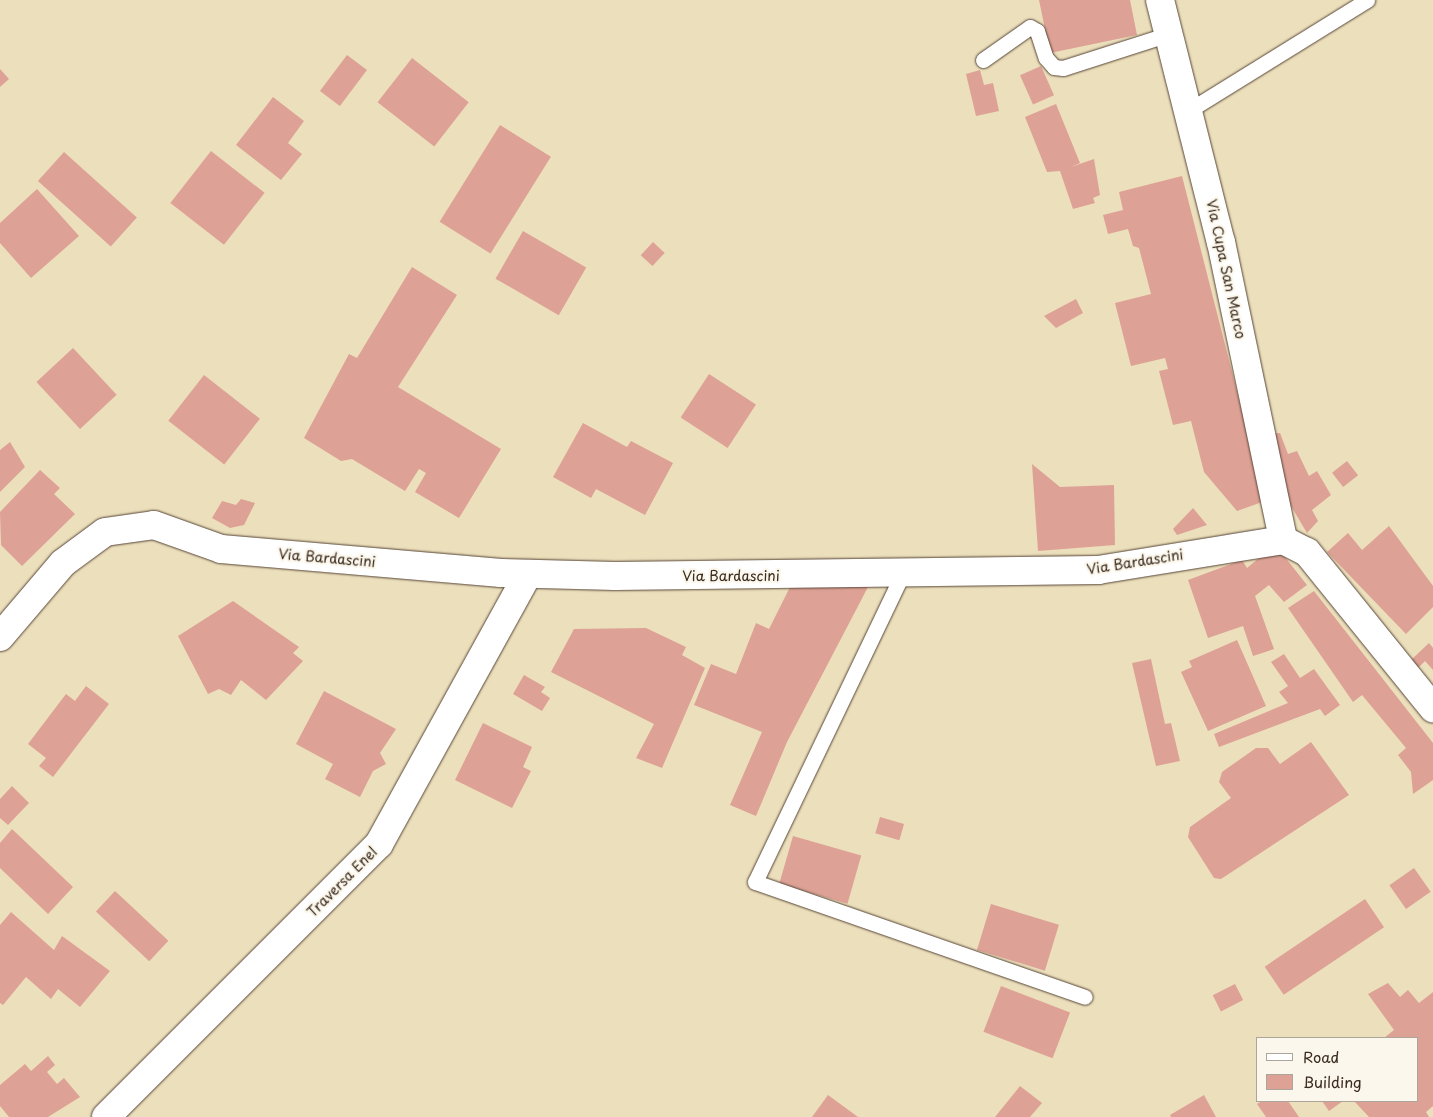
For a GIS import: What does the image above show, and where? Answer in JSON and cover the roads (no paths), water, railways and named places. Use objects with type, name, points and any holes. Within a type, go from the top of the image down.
[{"type":"street","name":"Via Cupa San Marco","points":[[1160,0],[1221,242],[1283,540]]},
{"type":"street","name":"Via Bardascini","points":[[0,637],[63,563],[98,537],[154,524],[221,550],[528,574],[902,575],[1098,570],[1283,540]]},
{"type":"street","points":[[1283,540],[1308,552],[1433,708]]},
{"type":"street","name":"Traversa Enel","points":[[106,1117],[379,844],[528,574]]},
{"type":"lane","points":[[1188,111],[1367,0]]},
{"type":"lane","points":[[983,60],[1030,27],[1037,31],[1046,58],[1054,67],[1063,68],[1168,34]]},
{"type":"lane","points":[[902,575],[755,882],[1085,997]]}]
